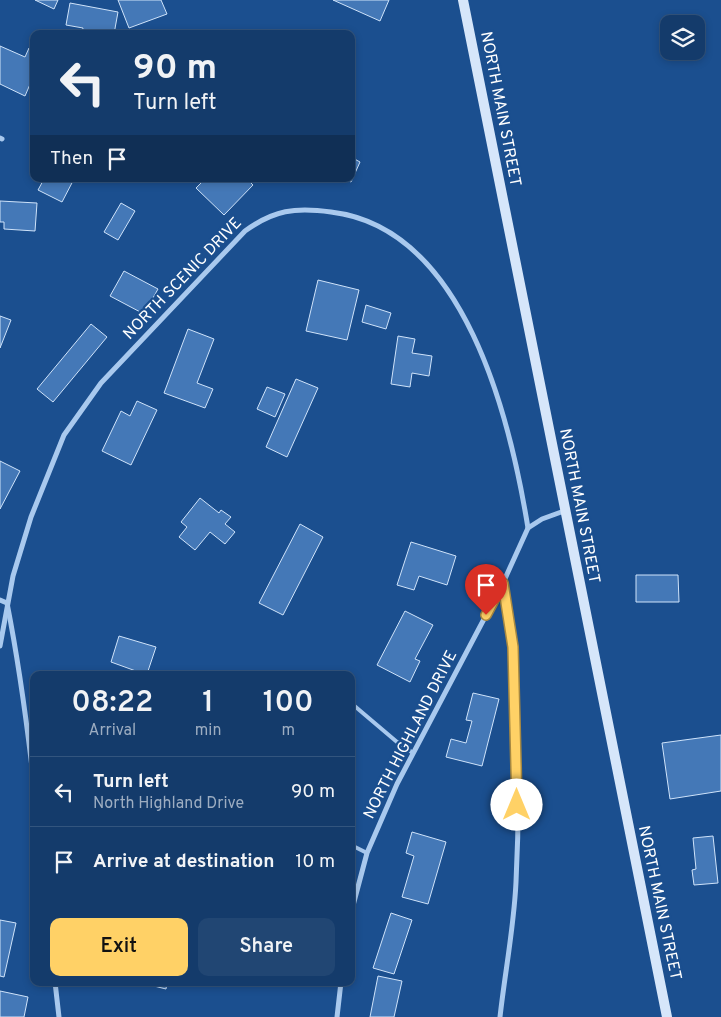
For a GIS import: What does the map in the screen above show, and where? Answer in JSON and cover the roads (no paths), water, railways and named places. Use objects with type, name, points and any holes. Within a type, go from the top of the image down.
[{"type":"main road","name":"NORTH MAIN STREET","points":[[463,0],[667,1017]]},
{"type":"street","name":"NORTH SCENIC DRIVE","points":[[0,646],[7,603],[31,517],[49,467],[64,435],[79,412],[101,383],[245,231],[263,218],[289,211],[320,210],[342,213],[364,220],[399,238],[432,270],[459,308],[497,394],[515,456],[528,528]]},
{"type":"street","points":[[528,528],[564,511]]},
{"type":"street","name":"NORTH HIGHLAND DRIVE","points":[[355,898],[367,853],[397,784],[503,583],[528,528]]},
{"type":"street","points":[[500,1017],[516,891],[517,842],[513,647],[503,583]]},
{"type":"street","points":[[0,600],[7,603],[23,688],[30,750]]},
{"type":"street","points":[[55,986],[59,1017]]},
{"type":"street","points":[[337,1017],[340,986]]},
{"type":"lane","points":[[355,706],[413,753]]},
{"type":"lane","points":[[355,847],[367,853]]}]
